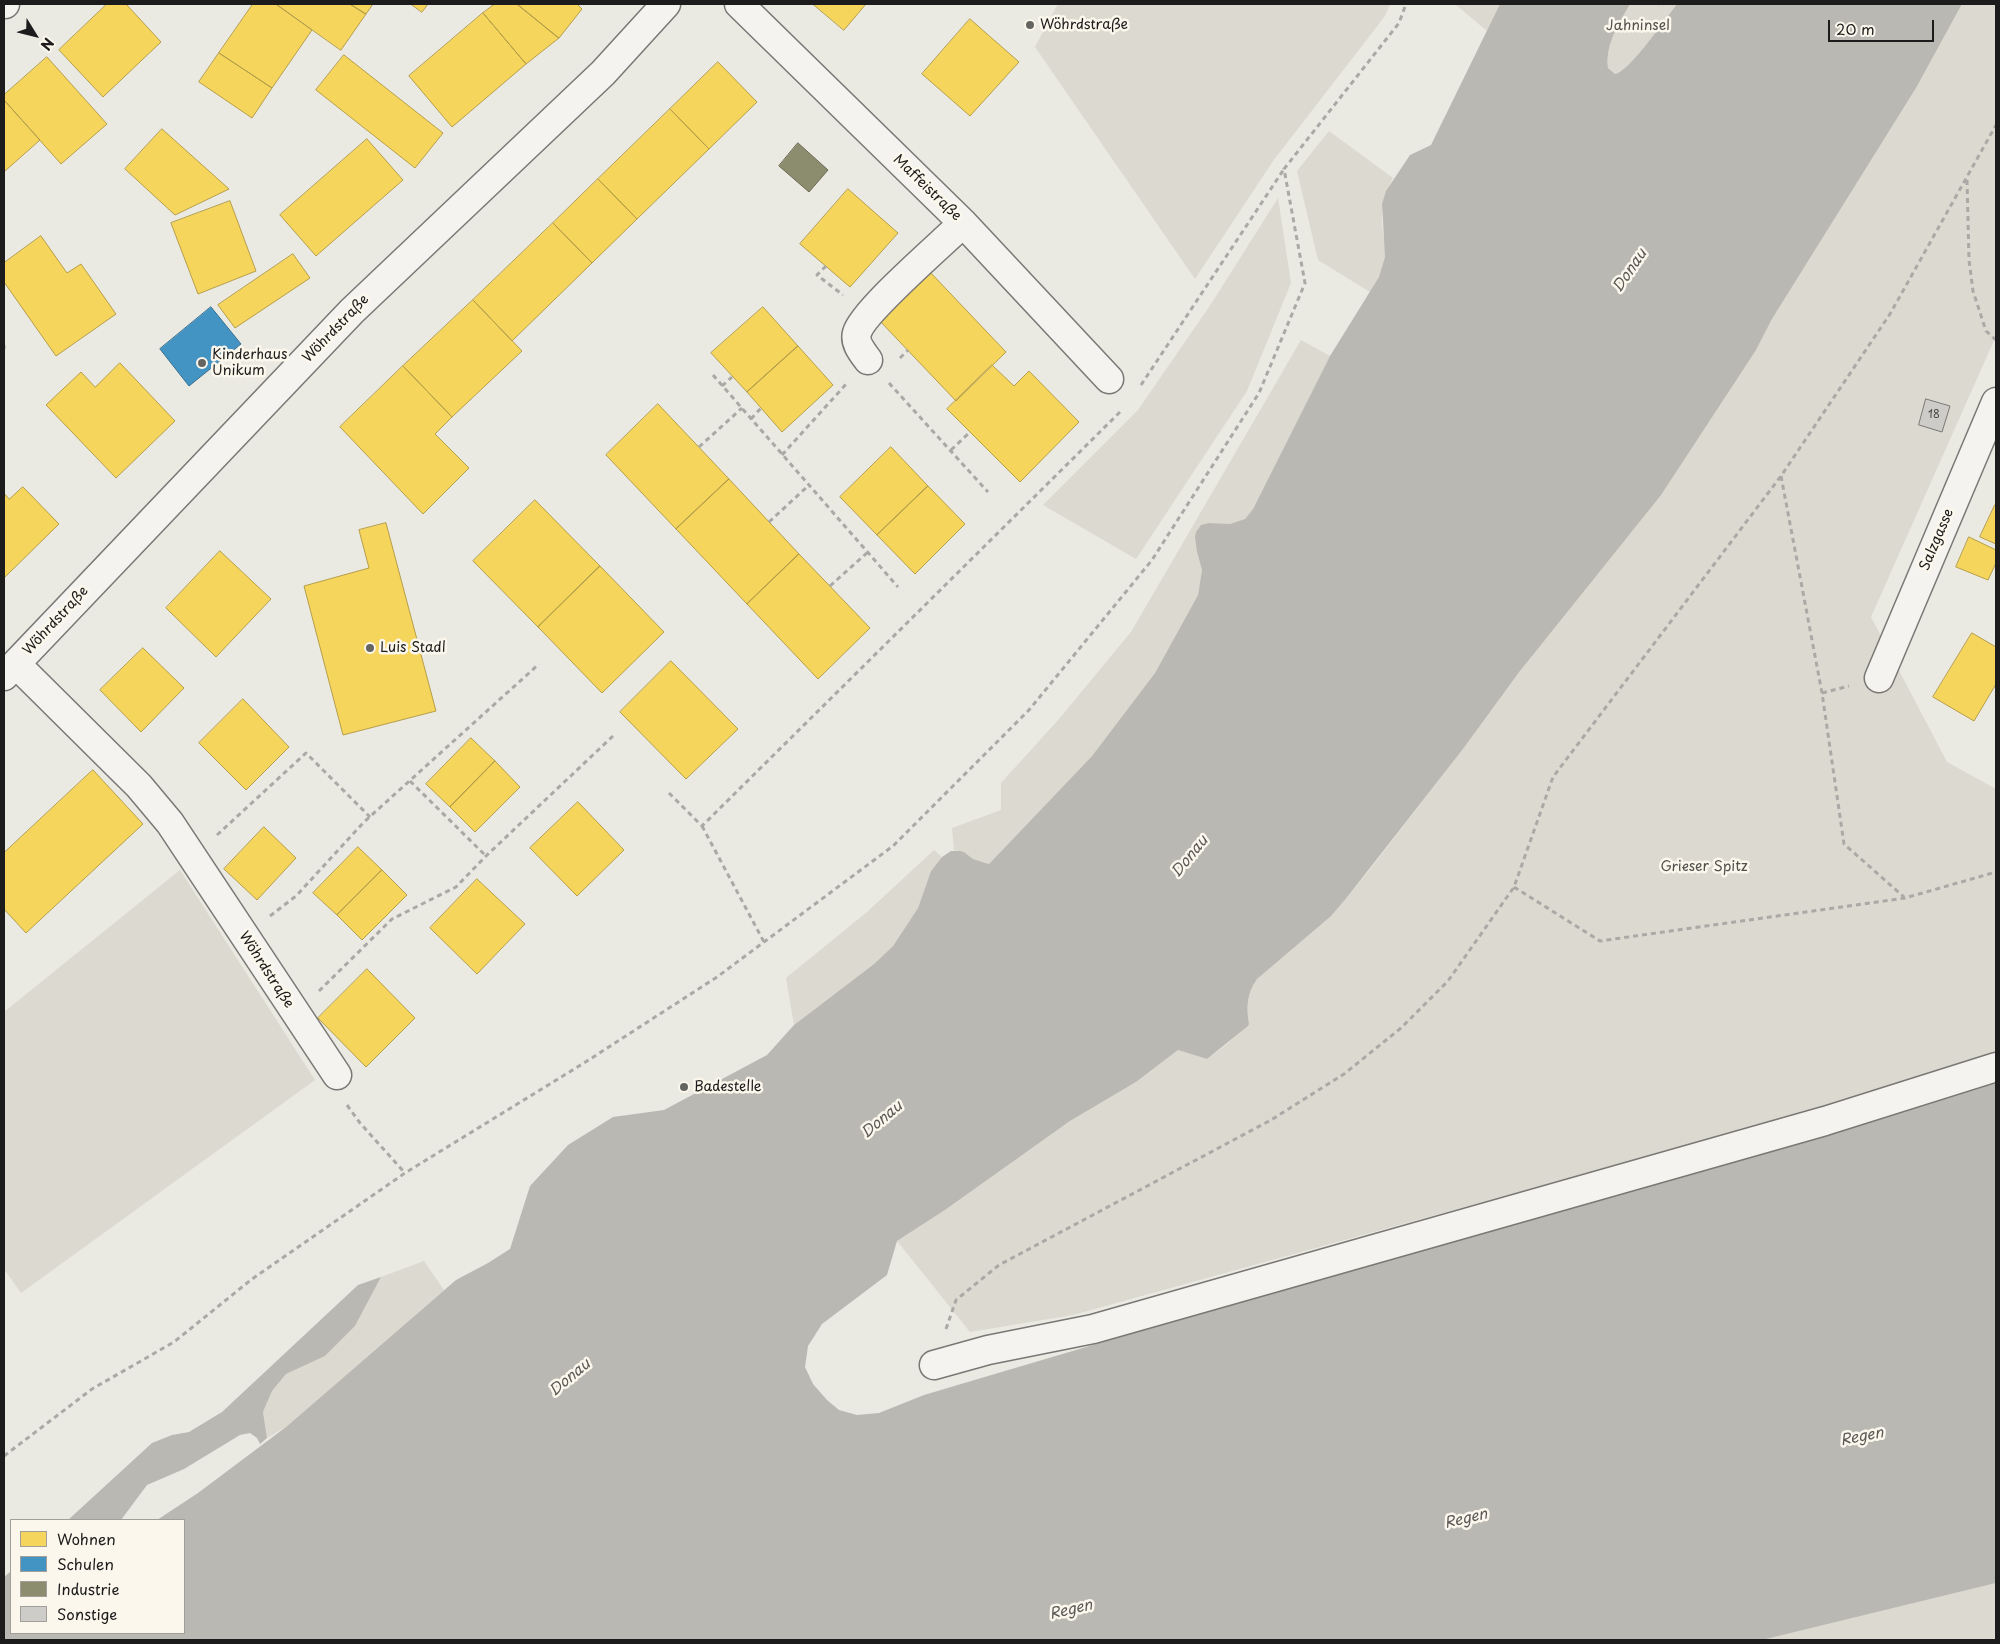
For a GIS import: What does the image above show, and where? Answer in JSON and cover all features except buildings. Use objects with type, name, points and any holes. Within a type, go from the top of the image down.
[{"type":"street","name":"Wöhrdstraße","points":[[337,1075],[243,936],[170,823],[139,786],[10,670],[352,311],[603,73],[666,4]]},
{"type":"street","name":"Maffeistraße","points":[[739,4],[963,223],[1109,379]]},
{"type":"street","points":[[868,360],[859,346],[856,333],[868,314],[963,223]]},
{"type":"street","name":"Salzgasse","points":[[1879,678],[1996,402]]},
{"type":"street","points":[[934,1365],[988,1350],[1093,1329],[1825,1121],[1996,1067]]},
{"type":"path","points":[[702,826],[1131,400],[1284,169],[1399,23],[1406,4]]},
{"type":"path","points":[[934,1365],[956,1300],[999,1265],[1272,1120],[1344,1074],[1401,1028],[1448,981],[1514,886],[1553,776],[1781,476],[1890,314],[1996,125]]},
{"type":"path","points":[[4,1456],[92,1389],[174,1342],[252,1279],[405,1173],[584,1063],[717,977],[893,846],[1029,710],[1152,560],[1259,393],[1305,283],[1284,169]]},
{"type":"path","points":[[1967,178],[1969,260],[1974,291],[1986,331],[1996,340]]},
{"type":"path","points":[[826,266],[817,276],[868,314]]},
{"type":"path","points":[[782,454],[868,360],[988,492]]},
{"type":"path","points":[[713,375],[898,587]]},
{"type":"path","points":[[722,386],[732,376]]},
{"type":"path","points":[[1109,379],[1131,400]]},
{"type":"path","points":[[699,447],[742,408]]},
{"type":"path","points":[[751,419],[761,408]]},
{"type":"path","points":[[951,450],[970,432]]},
{"type":"path","points":[[1781,476],[1822,693],[1844,844],[1905,898]]},
{"type":"path","points":[[769,522],[809,486]]},
{"type":"path","points":[[830,586],[868,552]]},
{"type":"path","points":[[243,936],[296,896],[370,817],[539,664]]},
{"type":"path","points":[[296,1015],[392,919],[456,887],[612,736]]},
{"type":"path","points":[[193,857],[306,753],[370,817]]},
{"type":"path","points":[[410,781],[486,856]]},
{"type":"path","points":[[670,792],[702,826],[764,942]]},
{"type":"path","points":[[1514,886],[1600,941],[1905,898],[1996,872]]},
{"type":"path","points":[[337,1075],[336,1088],[360,1123],[405,1173]]},
{"type":"green space","points":[[1058,4],[1390,4],[1385,16],[1273,161],[1195,279],[1035,47]]},
{"type":"green space","points":[[1455,4],[1500,4],[1487,31]]},
{"type":"green space","name":"Jahninsel","points":[[1630,4],[1677,4],[1638,55],[1621,71],[1615,74],[1608,68],[1609,51],[1617,27]]},
{"type":"green space","name":"Grieser Spitz","points":[[1962,4],[1996,4],[1996,336],[1871,617],[1947,762],[1996,789],[1996,1053],[1823,1108],[1073,1315],[970,1332],[897,1241],[945,1210],[1070,1121],[1136,1082],[1178,1050],[1207,1059],[1249,1024],[1248,1000],[1257,979],[1348,896],[1367,873],[1463,749],[1756,350],[1772,319],[1916,88]]},
{"type":"green space","points":[[1329,131],[1393,178],[1386,194],[1382,211],[1384,261],[1381,274],[1370,292],[1318,260],[1297,171]]},
{"type":"green space","points":[[1278,198],[1291,283],[1247,391],[1136,559],[1043,505],[1138,410],[1211,304]]},
{"type":"green space","points":[[1301,340],[1330,356],[1253,509],[1245,519],[1230,524],[1209,523],[1197,552],[1202,570],[1198,595],[1155,673],[1092,756],[989,864],[973,859],[964,852],[954,850],[952,828],[1001,810],[1001,783],[1059,719],[1131,632]]},
{"type":"green space","points":[[934,850],[942,857],[931,871],[918,908],[893,946],[874,964],[794,1025],[786,978],[867,912]]},
{"type":"green space","points":[[180,870],[315,1080],[21,1293],[4,1269],[4,1012]]},
{"type":"green space","points":[[424,1261],[444,1290],[286,1427],[267,1438],[263,1412],[272,1391],[286,1374],[325,1356],[355,1326],[381,1277]]},
{"type":"green space","points":[[1996,1583],[1996,1640],[1762,1640]]},
{"type":"water","points":[[1500,4],[1630,4],[1617,27],[1609,51],[1608,68],[1615,74],[1621,71],[1638,55],[1677,4],[1962,4],[1916,88],[1772,319],[1756,350],[1661,495],[1520,671],[1463,749],[1348,896],[1331,916],[1257,979],[1248,1000],[1248,1026],[1207,1059],[1178,1050],[1136,1082],[1070,1121],[945,1210],[897,1241],[887,1275],[822,1324],[808,1346],[805,1367],[813,1384],[839,1410],[857,1415],[879,1413],[924,1395],[1996,1078],[1996,1583],[1762,1640],[4,1640],[4,1577],[10,1572],[10,1634],[185,1634],[185,1519],[159,1519],[198,1493],[286,1427],[456,1280],[510,1249],[530,1186],[568,1145],[613,1117],[664,1110],[767,1055],[794,1025],[874,964],[893,946],[918,908],[931,871],[942,857],[951,851],[960,851],[973,859],[989,864],[1092,756],[1155,673],[1198,595],[1202,570],[1197,552],[1196,532],[1201,525],[1209,523],[1230,524],[1245,519],[1253,509],[1330,356],[1379,277],[1385,257],[1382,204],[1386,191],[1410,155],[1431,145]]},
{"type":"water","points":[[381,1277],[355,1326],[325,1356],[286,1374],[272,1391],[263,1412],[267,1438],[260,1444],[257,1438],[250,1433],[240,1435],[184,1469],[147,1485],[122,1519],[69,1519],[152,1443],[172,1435],[189,1432],[222,1412],[358,1285]]},
{"type":"place","name":"Wöhrdstraße","points":[[1030,25]]},
{"type":"place","name":"Kinderhaus Unikum","points":[[202,363]]},
{"type":"place","name":"Luis Stadl","points":[[370,648]]},
{"type":"place","name":"Badestelle","points":[[684,1087]]},
{"type":"water label","name":"Donau","points":[[1630,271]]},
{"type":"water label","name":"Donau","points":[[1190,857]]},
{"type":"water label","name":"Donau","points":[[882,1120]]},
{"type":"water label","name":"Donau","points":[[570,1378]]},
{"type":"water label","name":"Regen","points":[[1862,1437]]},
{"type":"water label","name":"Regen","points":[[1466,1519]]},
{"type":"water label","name":"Regen","points":[[1071,1610]]}]
